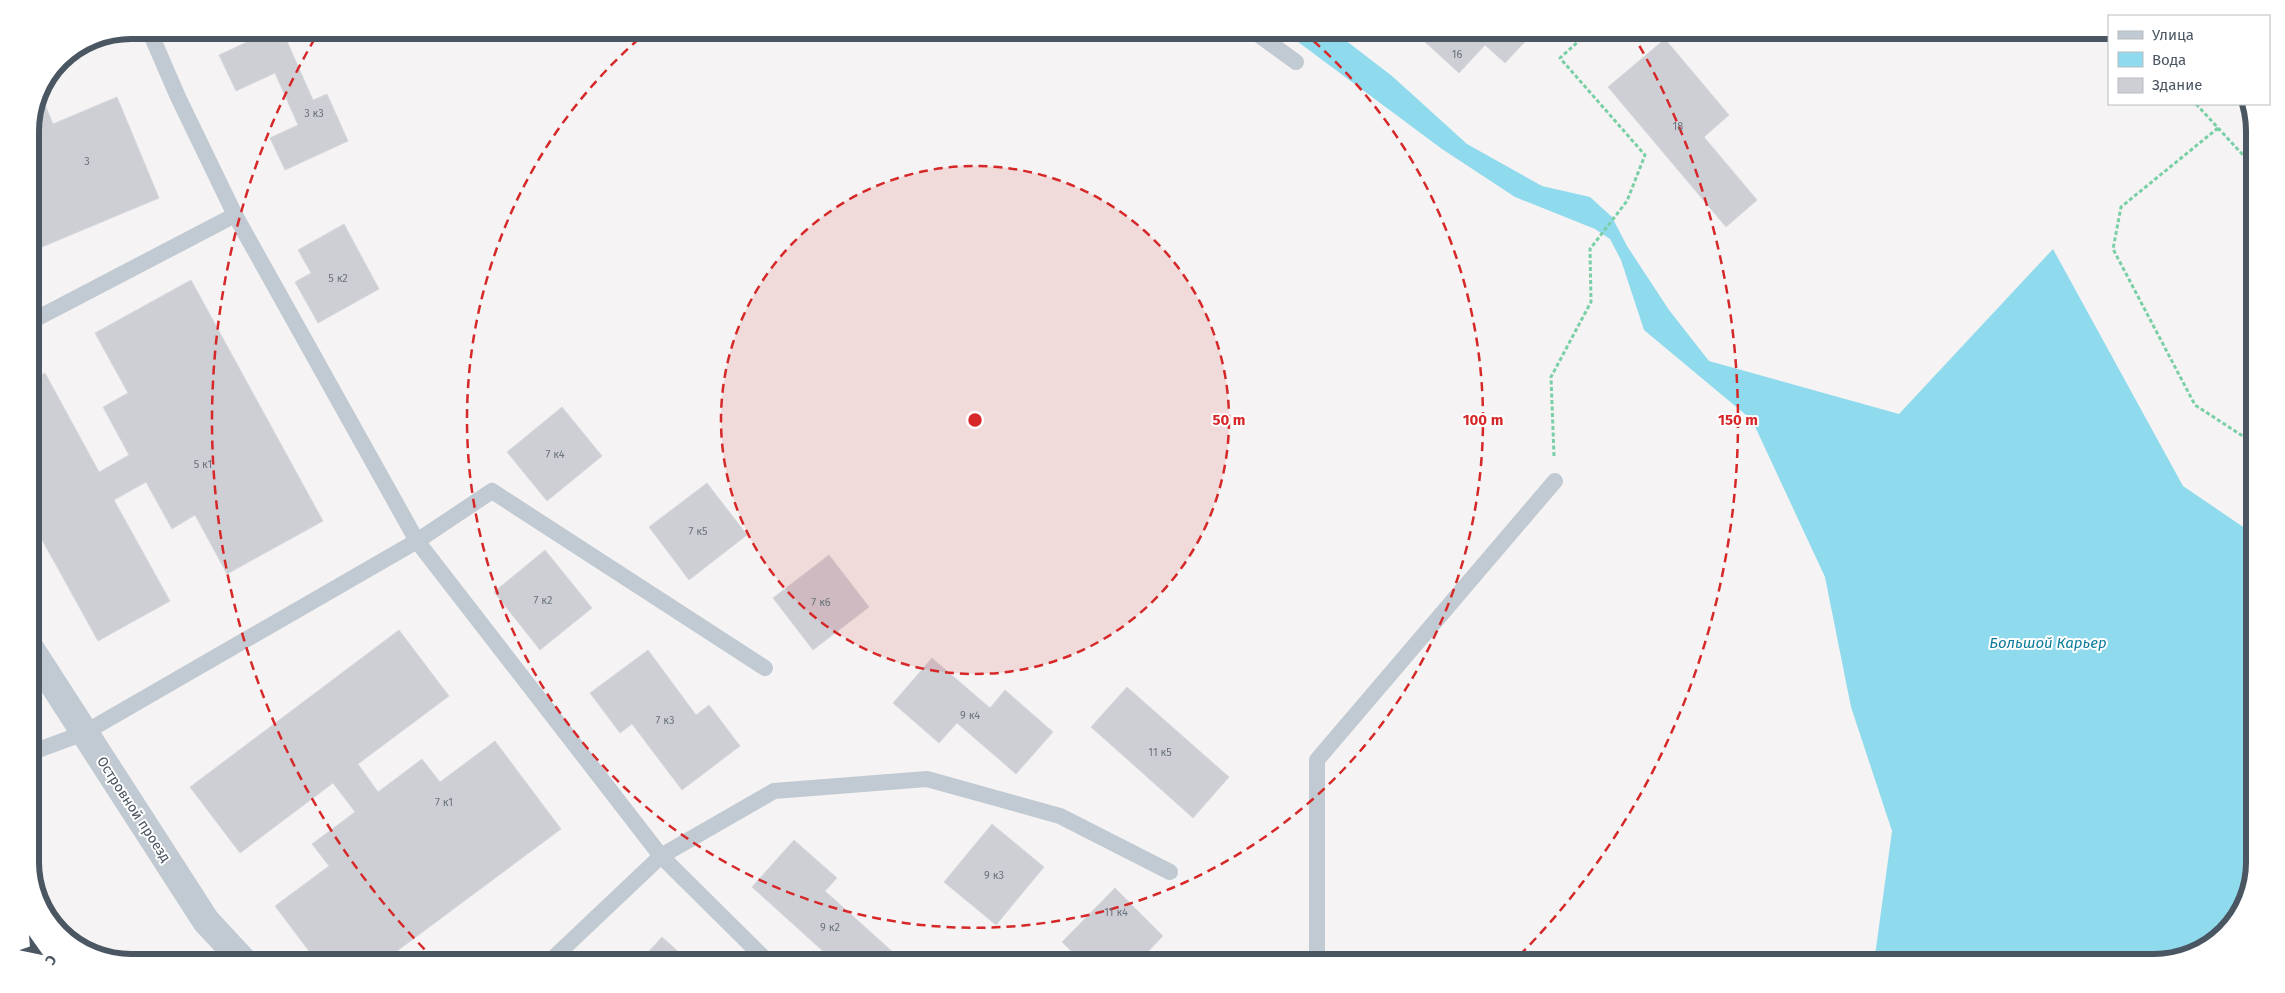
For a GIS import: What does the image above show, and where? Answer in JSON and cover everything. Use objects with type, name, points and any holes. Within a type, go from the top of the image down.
[{"type":"street","name":"Островной проезд","points":[[39,662],[206,922],[236,954]]},
{"type":"lane","points":[[154,39],[178,97],[235,215],[417,541],[661,856],[760,954]]},
{"type":"lane","points":[[1264,39],[1296,62]]},
{"type":"lane","points":[[39,317],[235,215]]},
{"type":"lane","points":[[1317,954],[1317,760],[1555,481]]},
{"type":"lane","points":[[39,750],[84,732],[417,541],[492,491],[765,668]]},
{"type":"lane","points":[[558,954],[661,856],[774,791],[927,779],[1060,816],[1170,872]]},
{"type":"path","points":[[1555,481],[1551,377],[1591,302],[1590,249],[1627,201],[1645,155],[1560,58],[1582,39]]},
{"type":"path","points":[[2197,105],[2246,158]]},
{"type":"path","points":[[2218,128],[2121,207],[2113,250],[2195,405],[2246,438]]},
{"type":"water","name":"Большой Карьер","points":[[1294,39],[1344,39],[1392,76],[1467,144],[1542,186],[1590,197],[1612,217],[1627,246],[1669,310],[1709,361],[1899,414],[2053,249],[2183,486],[2246,529],[2246,863],[2243,886],[2239,898],[2234,908],[2219,927],[2206,939],[2195,945],[2178,951],[2155,954],[1875,954],[1892,831],[1851,707],[1825,577],[1752,420],[1644,330],[1621,260],[1610,239],[1595,229],[1515,197],[1442,149]]},
{"type":"building","points":[[254,39],[286,39],[313,100],[327,94],[348,141],[285,170],[270,138],[298,125],[275,73],[236,91],[219,55]]},
{"type":"building","points":[[1422,39],[1528,39],[1505,63],[1485,45],[1459,73]]},
{"type":"building","points":[[1665,39],[1729,115],[1704,137],[1757,200],[1726,227],[1608,87]]},
{"type":"building","points":[[117,97],[159,198],[39,248],[39,124],[44,102],[53,124]]},
{"type":"building","points":[[344,224],[379,289],[318,323],[295,282],[311,273],[298,250]]},
{"type":"building","points":[[191,280],[323,521],[227,574],[195,515],[172,529],[146,482],[114,500],[170,601],[98,641],[39,534],[39,376],[45,373],[99,472],[129,455],[103,407],[128,393],[95,333]]},
{"type":"building","points":[[562,407],[602,456],[547,501],[507,452]]},
{"type":"building","points":[[707,483],[747,535],[689,580],[649,527]]},
{"type":"building","points":[[545,550],[592,608],[540,650],[494,592]]},
{"type":"building","points":[[829,555],[869,607],[813,650],[773,598]]},
{"type":"building","points":[[399,630],[449,696],[358,764],[378,792],[422,759],[440,782],[495,741],[561,829],[393,954],[311,954],[275,906],[329,866],[312,844],[355,812],[333,783],[240,853],[190,787]]},
{"type":"building","points":[[648,650],[696,715],[709,705],[740,746],[682,790],[632,724],[620,733],[590,693]]},
{"type":"building","points":[[932,658],[990,708],[1005,690],[1053,732],[1016,774],[957,723],[939,743],[893,703]]},
{"type":"building","points":[[1127,687],[1229,777],[1193,818],[1091,727]]},
{"type":"building","points":[[992,824],[1044,867],[996,925],[944,882]]},
{"type":"building","points":[[794,840],[837,878],[825,891],[895,954],[826,954],[752,887]]},
{"type":"building","points":[[1115,888],[1163,936],[1146,954],[1074,954],[1062,942]]},
{"type":"building","points":[[662,937],[681,954],[646,954]]}]
